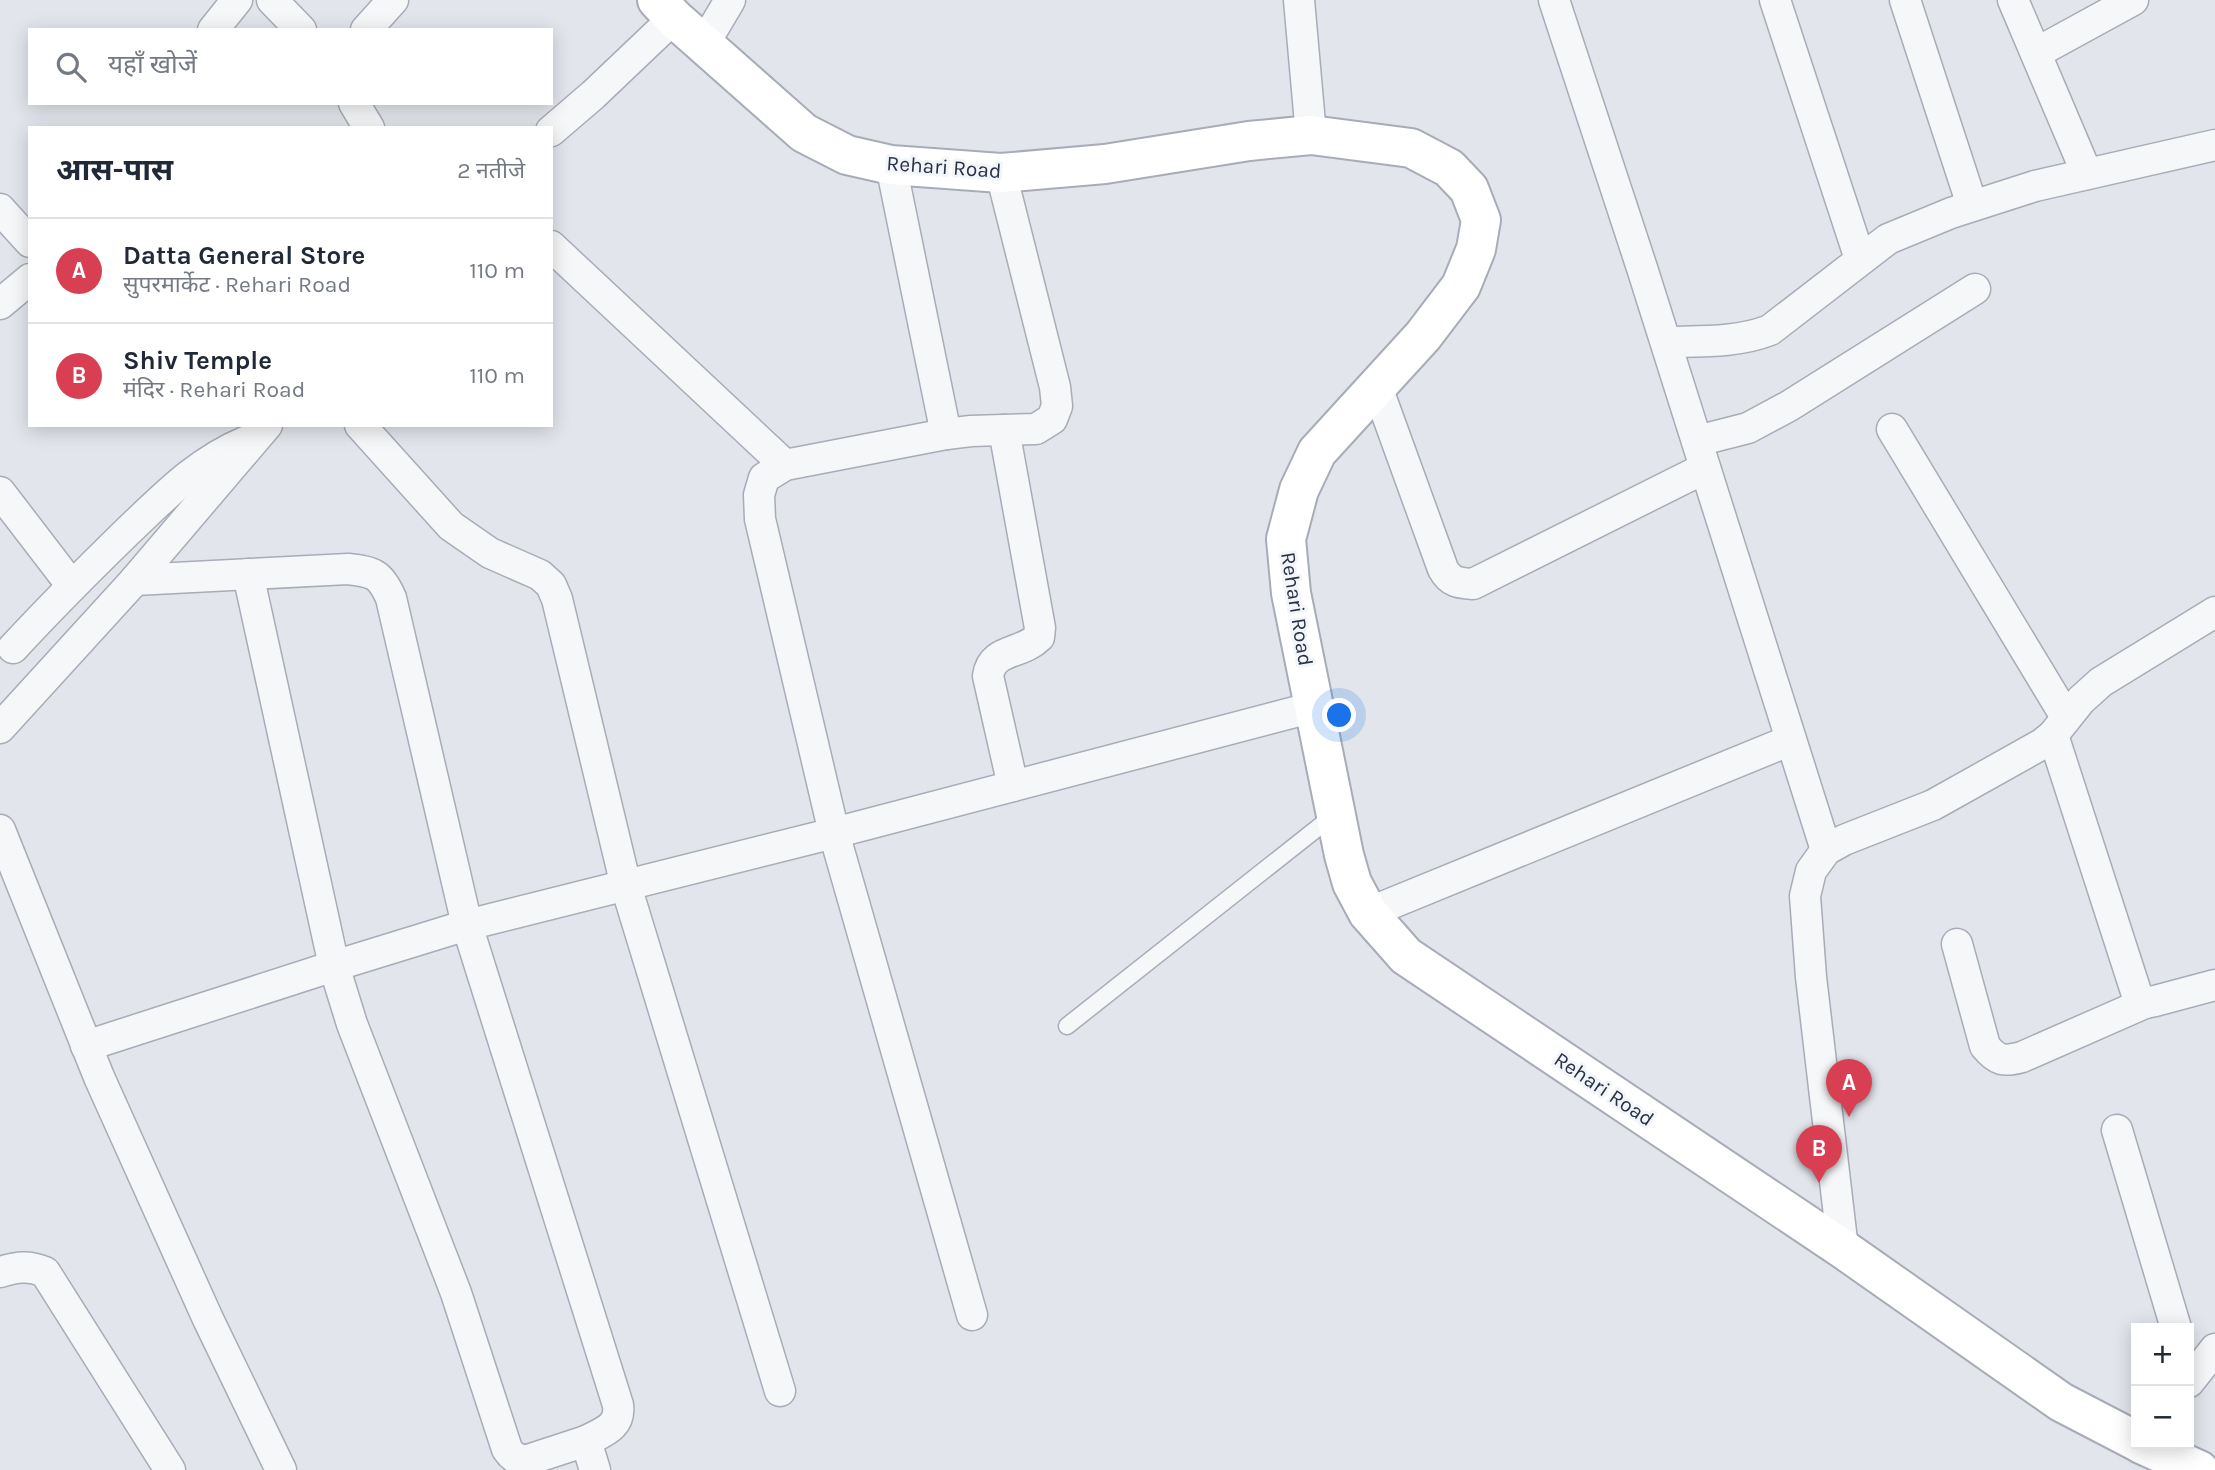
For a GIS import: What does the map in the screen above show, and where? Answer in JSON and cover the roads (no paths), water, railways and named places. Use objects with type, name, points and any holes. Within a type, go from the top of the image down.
[{"type":"main road","name":"Rehari Road","points":[[666,9],[804,133],[847,155],[891,165],[1001,173],[1105,164],[1250,141],[1311,135],[1411,148],[1449,168],[1469,189],[1481,220],[1476,249],[1461,286],[1423,336],[1317,452],[1299,489],[1286,539],[1291,593],[1344,855],[1352,883],[1368,913],[1406,956],[1843,1249],[2061,1402],[2131,1438]]},
{"type":"main road","points":[[2152,1449],[2199,1470]]},
{"type":"street","points":[[214,28],[237,0]]},
{"type":"street","points":[[272,0],[299,28]]},
{"type":"street","points":[[368,28],[393,0]]},
{"type":"street","points":[[704,44],[730,0]]},
{"type":"street","points":[[1298,0],[1304,36],[1311,135]]},
{"type":"street","points":[[1554,0],[1666,342],[1826,850]]},
{"type":"street","points":[[1775,0],[1860,259]]},
{"type":"street","points":[[1905,0],[1972,205]]},
{"type":"street","points":[[2014,0],[2087,174]]},
{"type":"street","points":[[2036,53],[2133,0]]},
{"type":"street","points":[[553,129],[593,95],[666,9]]},
{"type":"street","points":[[355,105],[368,126]]},
{"type":"street","points":[[1666,342],[1729,340],[1753,337],[1770,330],[1888,239],[1972,205],[2035,186],[2215,145]]},
{"type":"street","points":[[891,165],[946,434]]},
{"type":"street","points":[[972,1315],[834,833],[760,519],[759,495],[764,478],[785,465],[946,434],[1036,429],[1052,419],[1058,406],[1001,173]]},
{"type":"street","points":[[0,209],[28,240]]},
{"type":"street","points":[[553,248],[785,465]]},
{"type":"street","points":[[0,304],[28,281]]},
{"type":"street","points":[[1377,387],[1443,569],[1448,578],[1458,583],[1473,583],[1779,412],[1975,289]]},
{"type":"street","points":[[362,427],[451,526],[490,553],[540,575],[551,585],[557,599],[626,886],[780,1391]]},
{"type":"street","points":[[1004,429],[1041,628],[1040,637],[1031,645],[996,658],[990,666],[988,676],[1013,786]]},
{"type":"street","points":[[1892,429],[2059,726],[2132,982],[2138,998],[2145,1003]]},
{"type":"street","points":[[0,728],[135,580],[262,431]]},
{"type":"street","points":[[40,684],[6,640],[72,586],[186,476],[225,450],[262,431]]},
{"type":"street","points":[[0,492],[72,586]]},
{"type":"street","points":[[135,580],[248,574],[348,569],[371,572],[384,581],[391,598],[467,925],[618,1405],[617,1422],[608,1430],[586,1441],[528,1460],[512,1456],[507,1449],[447,1269],[352,1024],[334,966],[248,574]]},
{"type":"street","points":[[1843,1249],[1811,977],[1805,896],[1811,871],[1826,850],[1844,839],[1933,805],[2020,757],[2059,726],[2101,682],[2215,612]]},
{"type":"street","points":[[86,1046],[467,925],[834,833],[1314,706]]},
{"type":"street","points":[[1368,913],[1791,740]]},
{"type":"street","points":[[0,830],[86,1046],[208,1319],[281,1470]]},
{"type":"street","points":[[1957,944],[1985,1046],[1995,1058],[2007,1061],[2022,1057],[2145,1003],[2215,985]]},
{"type":"street","points":[[2117,1130],[2175,1323]]},
{"type":"street","points":[[0,1272],[20,1266],[31,1266],[45,1272],[170,1470]]},
{"type":"street","points":[[2194,1373],[2215,1349]]},
{"type":"street","points":[[586,1441],[595,1470]]},
{"type":"lane","points":[[1066,1026],[1336,813]]},
{"type":"place","name":"Datta General Store","points":[[1849,1117]]},
{"type":"place","name":"Shiv Temple","points":[[1819,1183]]}]
